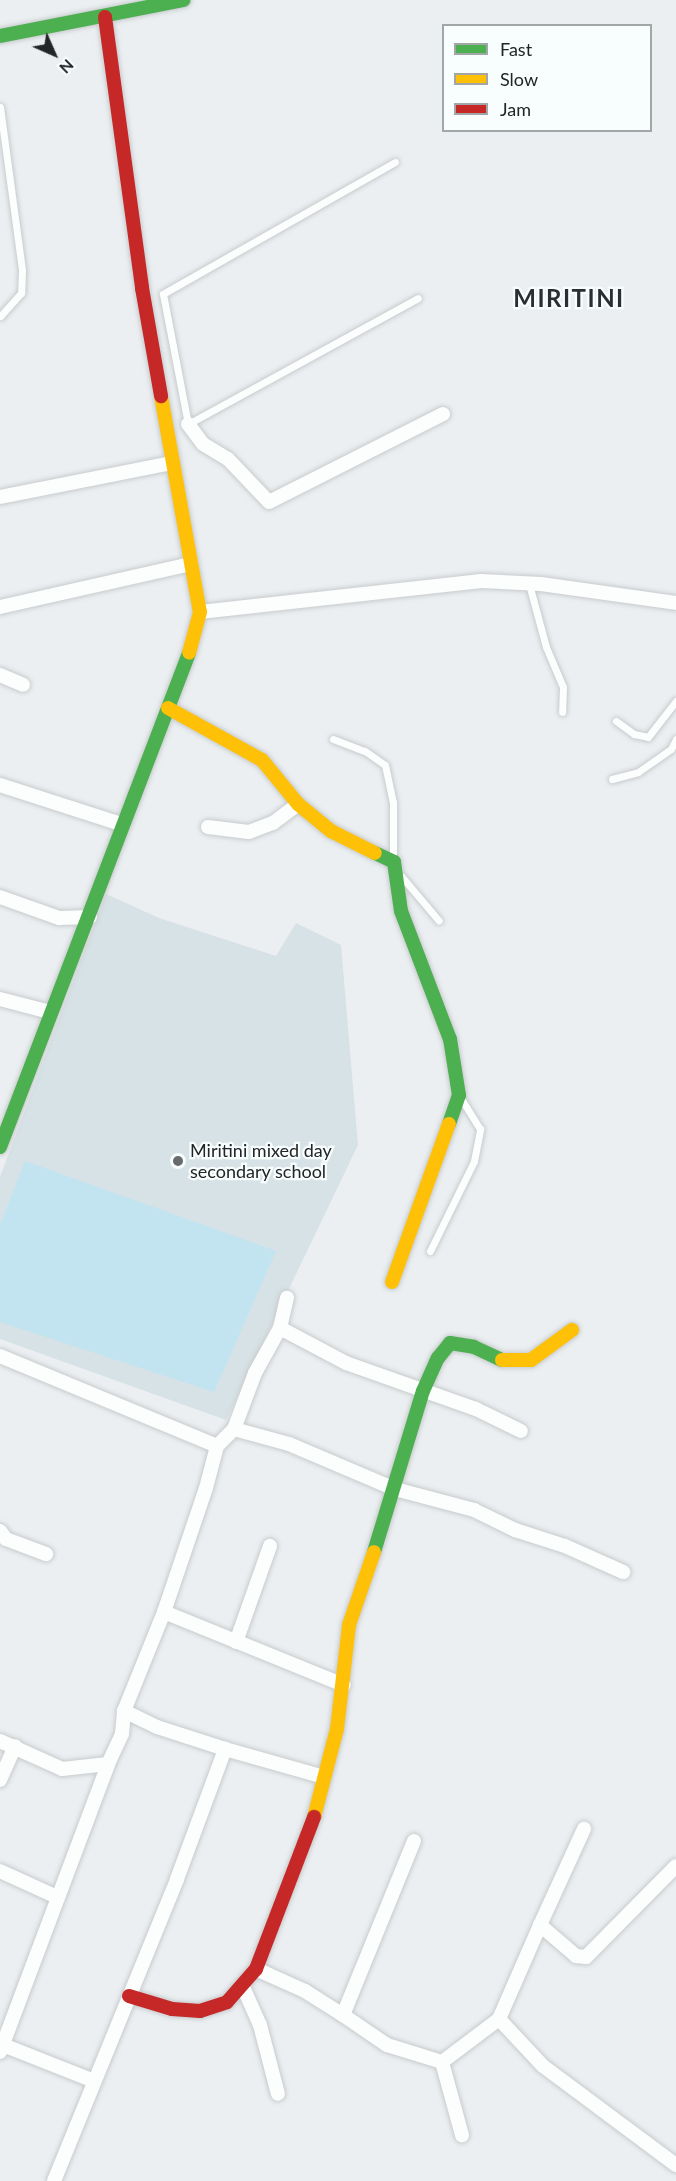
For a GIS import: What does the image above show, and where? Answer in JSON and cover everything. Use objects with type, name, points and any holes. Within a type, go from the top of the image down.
[{"type":"main road","points":[[0,36],[184,0]]},
{"type":"main road","points":[[0,1147],[50,1012],[90,917],[121,824],[191,650],[200,612],[172,463],[161,379],[142,288],[105,17]]},
{"type":"main road","points":[[168,708],[261,760],[298,804],[331,831],[394,864],[405,922],[450,1039],[459,1095],[392,1282]]},
{"type":"main road","points":[[129,1996],[172,2010],[200,2011],[227,2002],[256,1970],[309,1835],[344,1685],[349,1625],[395,1489],[423,1390],[450,1343],[474,1347],[505,1361],[531,1360],[572,1330]]},
{"type":"street","points":[[188,424],[203,444],[228,459],[268,502],[443,414]]},
{"type":"street","points":[[0,497],[172,463]]},
{"type":"street","points":[[0,607],[191,564]]},
{"type":"street","points":[[200,612],[481,581],[529,584],[676,603]]},
{"type":"street","points":[[0,675],[23,685]]},
{"type":"street","points":[[0,784],[121,824]]},
{"type":"street","points":[[208,827],[249,832],[273,823],[298,804]]},
{"type":"street","points":[[0,897],[58,918],[90,917]]},
{"type":"street","points":[[0,999],[50,1012]]},
{"type":"street","points":[[94,2081],[1,2049],[108,1764],[122,1734],[124,1711],[164,1612],[217,1446],[234,1429],[255,1373],[280,1328],[287,1298]]},
{"type":"street","points":[[280,1328],[346,1364],[476,1409],[521,1431]]},
{"type":"street","points":[[0,1356],[217,1446]]},
{"type":"street","points":[[234,1429],[289,1444],[395,1489],[474,1510],[515,1530],[565,1546],[623,1572]]},
{"type":"street","points":[[0,1531],[6,1539],[46,1554]]},
{"type":"street","points":[[237,1642],[270,1546]]},
{"type":"street","points":[[164,1612],[344,1685]]},
{"type":"street","points":[[124,1711],[157,1727],[324,1777]]},
{"type":"street","points":[[0,1741],[62,1768],[108,1764]]},
{"type":"street","points":[[0,1780],[15,1746]]},
{"type":"street","points":[[54,2181],[225,1749]]},
{"type":"street","points":[[442,2061],[499,2019],[584,1829]]},
{"type":"street","points":[[343,2015],[414,1841]]},
{"type":"street","points":[[540,1925],[576,1956],[586,1957],[676,1866]]},
{"type":"street","points":[[0,1871],[57,1898]]},
{"type":"street","points":[[256,1970],[305,1991],[387,2045],[442,2061]]},
{"type":"street","points":[[243,1987],[260,2025],[278,2094]]},
{"type":"street","points":[[499,2019],[543,2066],[676,2164]]},
{"type":"street","points":[[442,2061],[462,2135]]},
{"type":"lane","points":[[0,107],[22,270],[21,293],[0,316]]},
{"type":"lane","points":[[395,162],[163,294],[188,424],[418,298]]},
{"type":"lane","points":[[161,379],[179,378]]},
{"type":"lane","points":[[529,584],[546,647],[563,687],[562,712]]},
{"type":"lane","points":[[616,721],[634,734],[648,737],[676,701]]},
{"type":"lane","points":[[333,739],[365,751],[384,765],[393,801],[394,864],[439,921]]},
{"type":"lane","points":[[612,779],[638,772],[671,749],[676,739]]},
{"type":"lane","points":[[430,1251],[474,1161],[480,1129],[459,1095]]},
{"type":"shaded area","name":"Miritini mixed day secondary school","points":[[106,894],[159,918],[276,956],[296,923],[341,945],[358,1145],[226,1420],[0,1339],[0,1177]]},
{"type":"shaded area","points":[[25,1161],[276,1251],[214,1392],[0,1322],[0,1225]]},
{"type":"traffic: fast","points":[[0,36],[184,0]]},
{"type":"traffic: fast","points":[[0,1147],[189,653]]},
{"type":"traffic: fast","points":[[375,853],[394,862],[401,911],[450,1039],[459,1095],[449,1124]]},
{"type":"traffic: fast","points":[[374,1552],[423,1391],[438,1358],[450,1343],[474,1347],[502,1360]]},
{"type":"traffic: slow","points":[[161,396],[200,612],[189,653]]},
{"type":"traffic: slow","points":[[168,708],[262,760],[298,804],[331,831],[375,853]]},
{"type":"traffic: slow","points":[[392,1282],[449,1124]]},
{"type":"traffic: slow","points":[[502,1360],[531,1360],[572,1330]]},
{"type":"traffic: slow","points":[[314,1817],[337,1729],[349,1625],[374,1552]]},
{"type":"traffic: jam","points":[[105,17],[142,288],[161,396]]},
{"type":"traffic: jam","points":[[129,1996],[172,2009],[200,2011],[227,2002],[256,1969],[314,1817]]},
{"type":"place","name":"Miritini mixed day secondary school","points":[[178,1161]]},
{"type":"district","name":"MIRITINI","points":[[569,298]]}]
